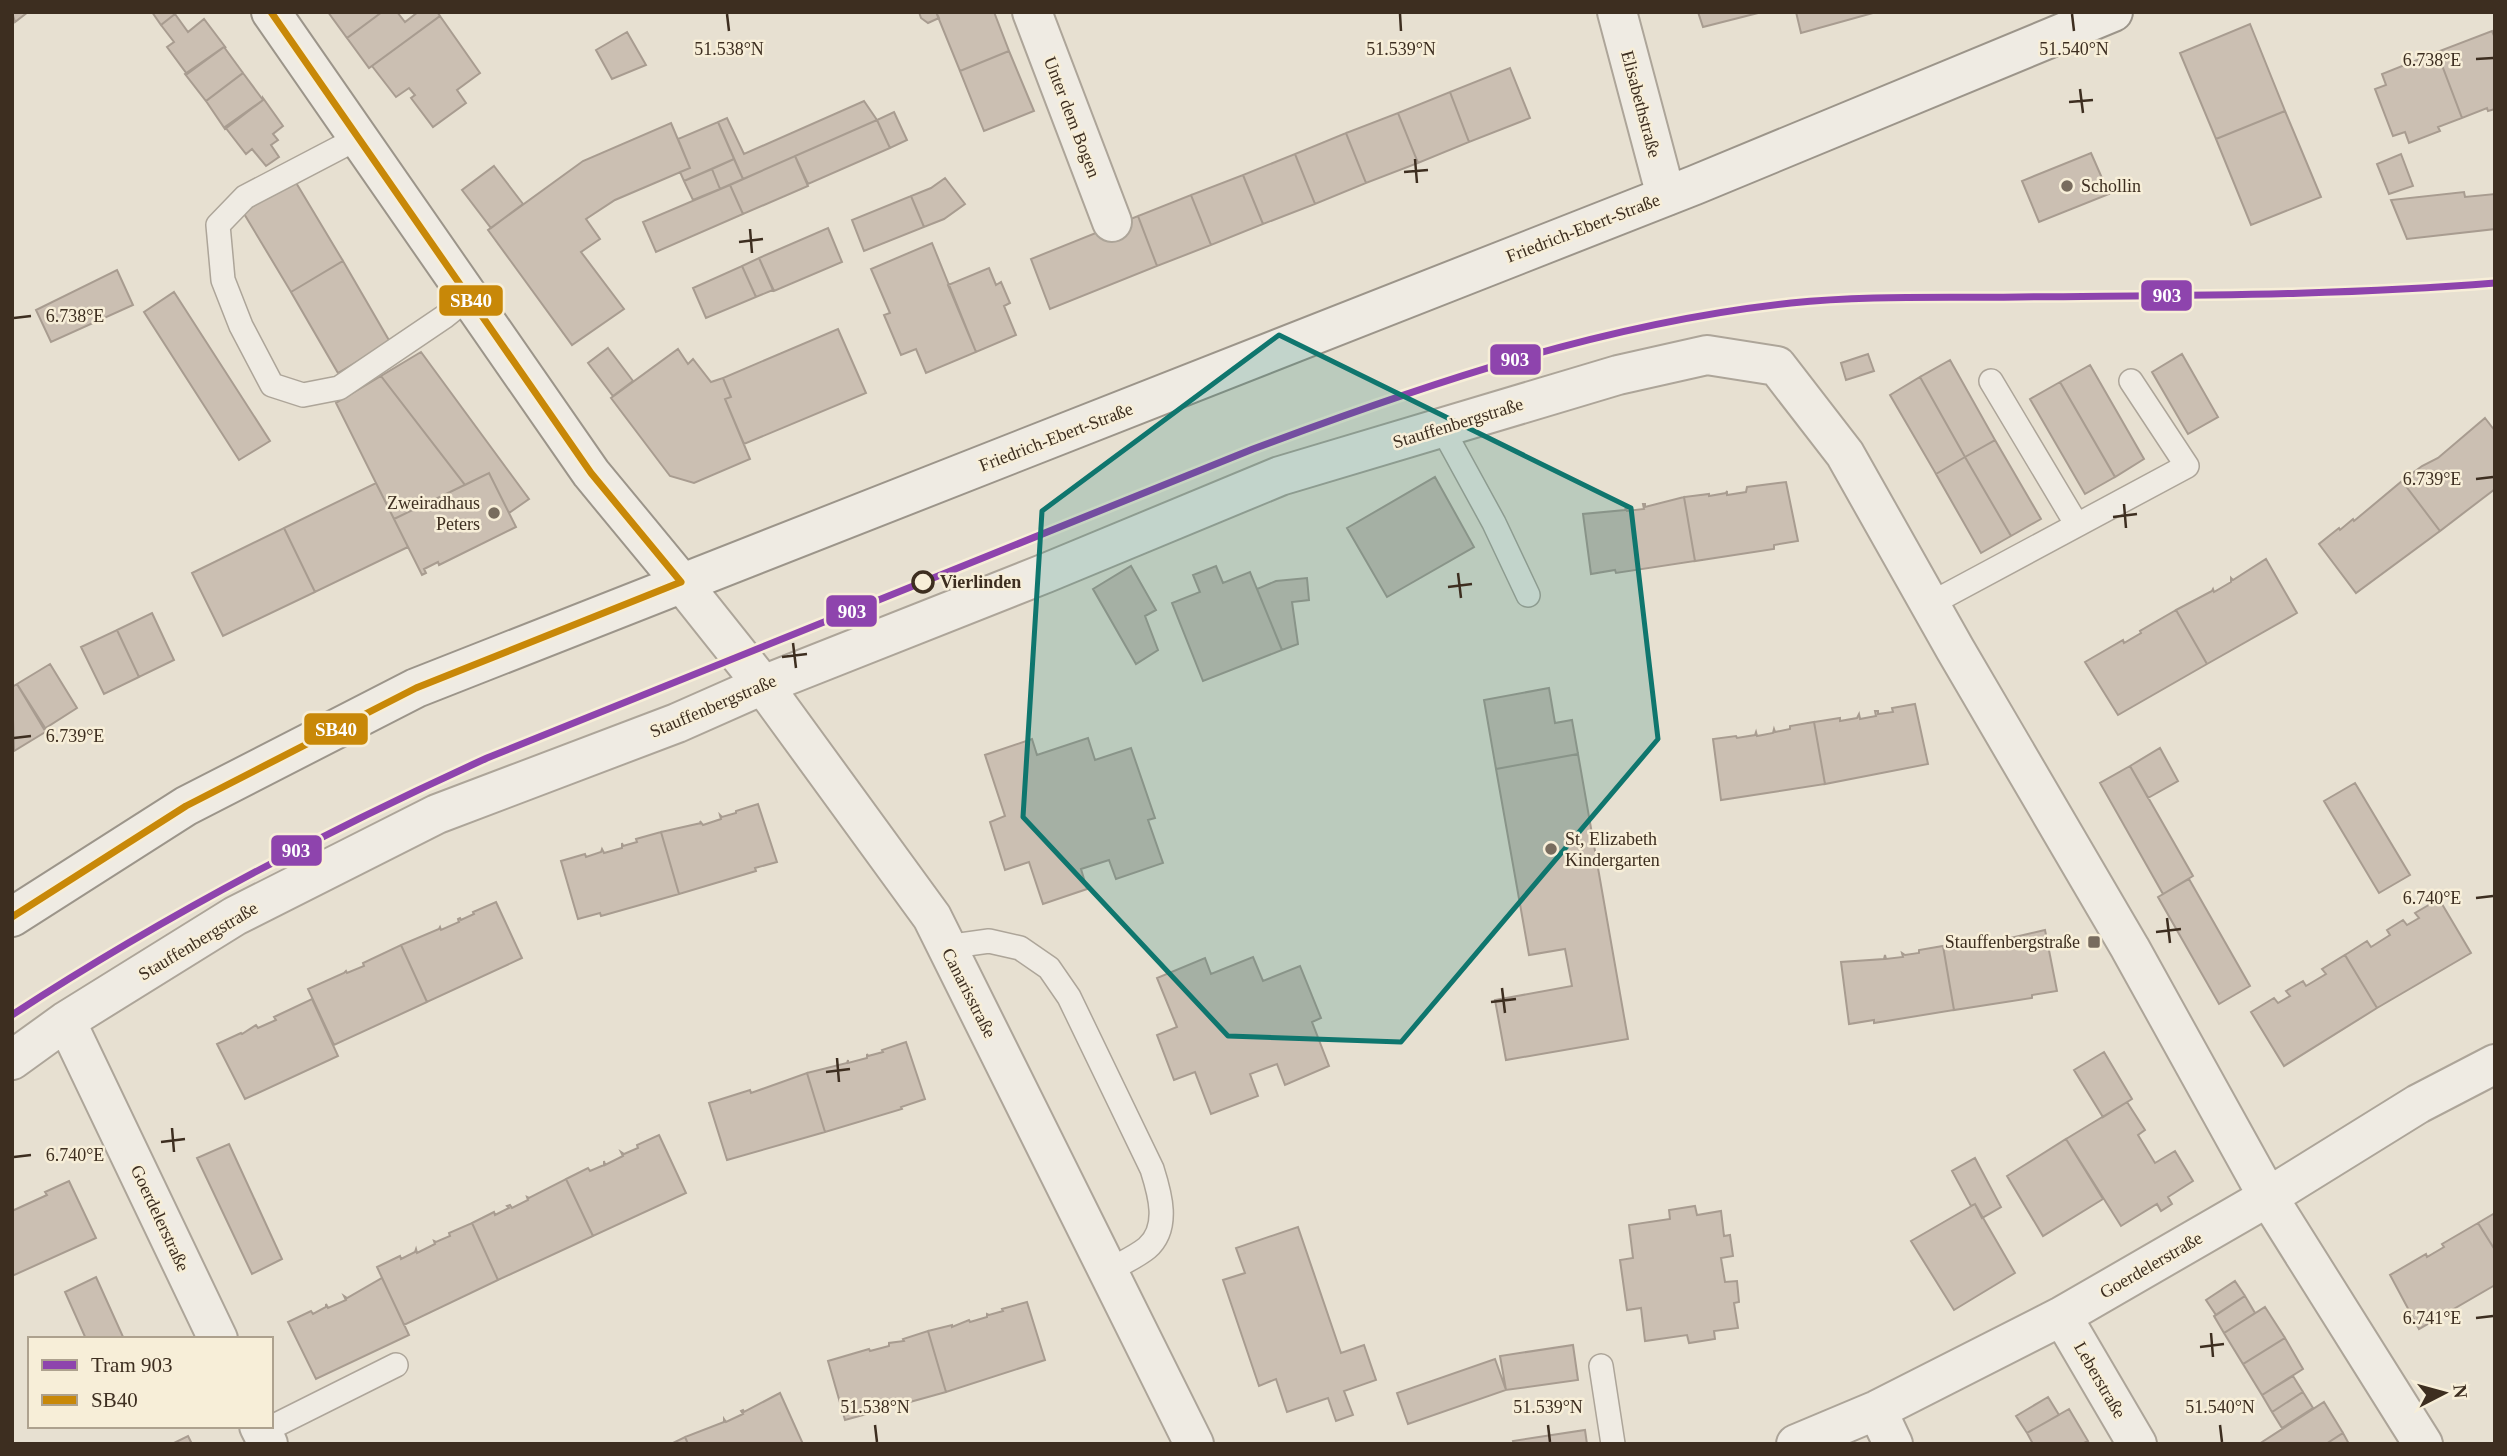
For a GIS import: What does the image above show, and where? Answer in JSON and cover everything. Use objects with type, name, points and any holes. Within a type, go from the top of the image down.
[{"type":"street","points":[[271,12],[469,297]]},
{"type":"street","name":"Unter dem Bogen","points":[[1032,12],[1112,222]]},
{"type":"street","name":"Elisabethstraße","points":[[1617,12],[1665,196]]},
{"type":"street","name":"Friedrich-Ebert-Straße","points":[[16,911],[186,806],[416,688],[1665,196],[2113,12]]},
{"type":"street","name":"Canarisstraße","points":[[469,297],[591,473],[763,685],[932,917],[1194,1444]]},
{"type":"street","name":"Stauffenbergstraße","points":[[12,1060],[66,1021],[235,916],[437,814],[677,723],[763,685],[1046,573],[1280,476],[1618,375],[1707,355],[1777,366],[1845,454],[2130,948],[2268,1197],[2423,1444]]},
{"type":"street","name":"Goerdelerstraße","points":[[66,1021],[217,1337]]},
{"type":"street","name":"Goerdelerstraße","points":[[1796,1444],[1877,1410],[2062,1316],[2268,1197],[2418,1104],[2495,1064]]},
{"type":"street","name":"Leberstraße","points":[[2062,1316],[2137,1444]]},
{"type":"street","points":[[1877,1410],[1893,1444]]},
{"type":"lane","points":[[358,138],[245,197],[218,225],[223,280],[242,326],[272,385],[303,395],[339,388],[469,297]]},
{"type":"lane","points":[[1991,381],[2077,525]]},
{"type":"lane","points":[[1930,604],[2187,466],[2131,381]]},
{"type":"lane","points":[[1442,428],[1494,523],[1528,595]]},
{"type":"lane","points":[[946,947],[989,941],[1020,948],[1049,968],[1069,997],[1160,1192],[1162,1214],[1157,1236],[1147,1248],[1108,1271]]},
{"type":"lane","points":[[263,1434],[396,1365]]},
{"type":"lane","points":[[1601,1366],[1613,1444]]},
{"type":"highlighted area","points":[[1279,335],[1631,508],[1658,739],[1401,1042],[1228,1036],[1023,817],[1042,511]]},
{"type":"building","points":[[12,12],[28,12],[15,22]]},
{"type":"building","points":[[152,12],[173,12],[175,14],[161,25]]},
{"type":"building","points":[[328,12],[382,12],[347,38]]},
{"type":"building","points":[[382,12],[397,12],[405,22],[418,12],[437,12],[440,16],[369,68],[347,38]]},
{"type":"building","points":[[919,12],[936,12],[939,18],[928,23],[921,18]]},
{"type":"building","points":[[936,12],[994,12],[1009,51],[960,71]]},
{"type":"building","points":[[1698,12],[1762,12],[1703,27]]},
{"type":"building","points":[[1796,12],[1873,12],[1873,13],[1801,33]]},
{"type":"building","points":[[175,14],[188,32],[204,19],[226,48],[187,74],[167,47],[174,42],[161,25]]},
{"type":"building","points":[[440,16],[480,73],[457,90],[466,103],[433,127],[411,98],[415,95],[409,88],[396,97],[372,66]]},
{"type":"building","points":[[2250,24],[2285,111],[2216,139],[2180,53]]},
{"type":"building","points":[[2492,31],[2495,38],[2495,109],[2488,111],[2487,108],[2462,118],[2437,52]]},
{"type":"building","points":[[627,32],[646,65],[612,79],[596,50]]},
{"type":"building","points":[[224,47],[243,73],[206,101],[185,74]]},
{"type":"building","points":[[1009,51],[1034,111],[984,131],[960,71]]},
{"type":"building","points":[[2437,52],[2462,118],[2438,127],[2440,131],[2409,143],[2405,132],[2393,136],[2375,89],[2386,85],[2382,74]]},
{"type":"building","points":[[1510,68],[1530,118],[1469,142],[1450,92]]},
{"type":"building","points":[[243,73],[263,100],[225,129],[206,101]]},
{"type":"building","points":[[1450,92],[1469,142],[1418,163],[1398,113]]},
{"type":"building","points":[[263,98],[283,126],[273,134],[278,140],[271,145],[279,157],[266,166],[252,149],[246,154],[225,127]]},
{"type":"building","points":[[864,101],[877,120],[743,179],[718,122],[727,118],[744,154]]},
{"type":"building","points":[[2285,111],[2321,197],[2251,225],[2216,139]]},
{"type":"building","points":[[894,112],[907,140],[890,148],[877,120]]},
{"type":"building","points":[[1398,113],[1418,163],[1366,183],[1346,133]]},
{"type":"building","points":[[877,120],[890,148],[808,184],[795,156]]},
{"type":"building","points":[[718,122],[734,159],[684,181],[680,172],[690,168],[678,139]]},
{"type":"building","points":[[671,123],[690,168],[615,200],[586,219],[600,239],[581,252],[624,309],[572,345],[488,230],[583,161]]},
{"type":"building","points":[[1346,133],[1366,183],[1315,204],[1295,154]]},
{"type":"building","points":[[2091,153],[2109,194],[2039,222],[2022,181]]},
{"type":"building","points":[[1295,154],[1315,204],[1263,224],[1243,175]]},
{"type":"building","points":[[2401,154],[2413,186],[2389,194],[2377,164]]},
{"type":"building","points":[[795,156],[808,186],[743,214],[730,185]]},
{"type":"building","points":[[734,159],[743,179],[720,189],[712,169]]},
{"type":"building","points":[[494,166],[523,204],[491,228],[462,190]]},
{"type":"building","points":[[712,169],[720,189],[693,200],[684,181]]},
{"type":"building","points":[[1243,175],[1263,224],[1211,245],[1191,195]]},
{"type":"building","points":[[945,178],[965,204],[944,219],[924,227],[911,196],[931,188]]},
{"type":"building","points":[[295,181],[343,261],[291,292],[243,212]]},
{"type":"building","points":[[730,185],[743,214],[656,252],[643,222]]},
{"type":"building","points":[[2464,192],[2465,197],[2495,194],[2495,229],[2407,239],[2391,200]]},
{"type":"building","points":[[1191,195],[1211,245],[1157,266],[1138,216]]},
{"type":"building","points":[[911,196],[924,227],[864,251],[852,220]]},
{"type":"building","points":[[1138,216],[1157,266],[1050,309],[1031,259]]},
{"type":"building","points":[[828,228],[842,262],[774,291],[759,258]]},
{"type":"building","points":[[932,243],[976,352],[926,373],[916,349],[901,355],[884,315],[890,313],[871,269]]},
{"type":"building","points":[[759,258],[773,290],[756,297],[742,266]]},
{"type":"building","points":[[343,261],[390,342],[338,373],[291,292]]},
{"type":"building","points":[[742,266],[756,297],[706,318],[693,288]]},
{"type":"building","points":[[989,268],[996,285],[1001,282],[1010,303],[1004,306],[1016,335],[976,352],[948,285]]},
{"type":"building","points":[[117,270],[133,305],[51,342],[36,310]]},
{"type":"building","points":[[174,292],[270,441],[239,460],[144,312]]},
{"type":"building","points":[[838,329],[866,393],[744,444],[725,399],[731,397],[723,378]]},
{"type":"building","points":[[608,348],[633,381],[613,396],[588,363]]},
{"type":"building","points":[[678,349],[688,364],[693,359],[711,382],[723,378],[731,397],[725,399],[750,459],[694,483],[670,476],[611,398]]},
{"type":"building","points":[[421,352],[529,499],[509,513],[489,473],[465,485],[381,376]]},
{"type":"building","points":[[1868,354],[1874,371],[1846,380],[1841,363]]},
{"type":"building","points":[[2182,354],[2218,417],[2188,434],[2152,372]]},
{"type":"building","points":[[1950,360],[1995,440],[1965,457],[1920,377]]},
{"type":"building","points":[[2090,365],[2144,459],[2115,477],[2060,382]]},
{"type":"building","points":[[381,376],[465,485],[394,519],[336,403]]},
{"type":"building","points":[[1920,377],[1965,457],[1936,474],[1890,395]]},
{"type":"building","points":[[2060,382],[2115,477],[2085,494],[2030,399]]},
{"type":"building","points":[[2485,418],[2495,431],[2495,489],[2440,531],[2402,481],[2438,458]]},
{"type":"building","points":[[1995,440],[2041,519],[2011,536],[1965,457]]},
{"type":"building","points":[[1965,457],[2011,536],[1981,553],[1936,474]]},
{"type":"building","points":[[489,473],[516,527],[439,565],[438,562],[424,569],[426,573],[422,575],[394,519]]},
{"type":"building","points":[[1435,477],[1474,547],[1387,597],[1347,528]]},
{"type":"building","points":[[2402,481],[2440,531],[2356,593],[2319,544],[2339,528],[2340,530],[2353,519],[2354,521]]},
{"type":"building","points":[[1786,482],[1798,541],[1774,545],[1774,549],[1695,561],[1684,497],[1709,496],[1727,491],[1727,495],[1746,492],[1747,487]]},
{"type":"building","points":[[376,483],[408,547],[315,592],[284,528]]},
{"type":"building","points":[[1684,497],[1695,561],[1616,573],[1615,570],[1591,574],[1583,514],[1625,510],[1626,507],[1627,511],[1644,509],[1643,504],[1645,507]]},
{"type":"building","points":[[284,528],[315,592],[223,636],[192,573]]},
{"type":"building","points":[[2266,559],[2297,613],[2207,664],[2176,610],[2213,589],[2214,592],[2231,582],[2231,578],[2233,580]]},
{"type":"building","points":[[1131,566],[1156,610],[1145,616],[1158,650],[1136,664],[1093,589]]},
{"type":"building","points":[[1216,566],[1223,583],[1250,572],[1282,650],[1203,681],[1172,603],[1200,592],[1193,575]]},
{"type":"building","points":[[1307,578],[1309,600],[1292,602],[1298,644],[1282,650],[1257,589],[1276,581]]},
{"type":"building","points":[[2176,610],[2207,664],[2118,715],[2085,662],[2123,640],[2124,643]]},
{"type":"building","points":[[152,613],[174,660],[139,677],[117,630]]},
{"type":"building","points":[[117,630],[139,677],[104,694],[81,647]]},
{"type":"building","points":[[50,664],[77,708],[44,729],[17,684]]},
{"type":"building","points":[[17,684],[47,731],[14,751],[12,687]]},
{"type":"building","points":[[1549,688],[1555,723],[1572,720],[1578,754],[1496,769],[1484,700]]},
{"type":"building","points":[[1915,704],[1928,764],[1825,784],[1814,722],[1857,718],[1859,714],[1860,719],[1876,716],[1875,711],[1878,711],[1878,714],[1893,712],[1892,708]]},
{"type":"building","points":[[1814,722],[1825,784],[1721,800],[1713,739],[1737,738],[1755,735],[1756,732],[1757,736],[1773,733],[1774,729],[1775,732]]},
{"type":"building","points":[[1088,738],[1095,760],[1131,748],[1155,818],[1148,820],[1163,863],[1116,879],[1109,860],[1081,869],[1087,889],[1043,904],[1029,862],[1005,870],[990,822],[1005,816],[985,755],[1032,739],[1037,755]]},
{"type":"building","points":[[2160,748],[2178,781],[2148,798],[2130,766]]},
{"type":"building","points":[[1578,754],[1628,1039],[1506,1060],[1495,1000],[1572,986],[1565,949],[1529,955],[1496,769]]},
{"type":"building","points":[[2130,766],[2193,876],[2163,894],[2100,783]]},
{"type":"building","points":[[2355,783],[2410,875],[2379,893],[2324,801]]},
{"type":"building","points":[[758,804],[777,862],[679,894],[661,832],[701,823],[700,821],[703,825],[721,819],[720,815],[722,817],[736,813]]},
{"type":"building","points":[[661,832],[679,894],[601,916],[600,913],[578,919],[561,861],[585,854],[586,857],[601,852],[602,849],[604,853],[622,848],[622,843],[623,846]]},
{"type":"building","points":[[2189,879],[2250,986],[2219,1004],[2158,897]]},
{"type":"building","points":[[2439,899],[2471,953],[2377,1008],[2345,955],[2367,941],[2371,947],[2390,935],[2387,930],[2403,920],[2407,925],[2419,918],[2415,913]]},
{"type":"building","points":[[496,902],[522,958],[427,1002],[401,945],[440,927],[441,930],[459,922],[458,919],[461,920]]},
{"type":"building","points":[[2045,930],[2057,991],[2032,995],[2032,998],[1954,1010],[1943,946],[1968,942],[1969,945],[1984,943],[1985,939],[1986,943],[2004,941],[2004,936],[2006,939]]},
{"type":"building","points":[[401,945],[427,1002],[334,1045],[308,989],[346,971],[347,973],[364,966],[363,963]]},
{"type":"building","points":[[1943,946],[1954,1010],[1874,1023],[1874,1020],[1849,1024],[1841,962],[1884,959],[1885,955],[1886,959],[1903,957],[1902,953],[1919,953],[1919,950]]},
{"type":"building","points":[[2345,955],[2377,1008],[2284,1066],[2251,1012],[2274,998],[2278,1003],[2290,996],[2286,991],[2303,981],[2306,986],[2326,974],[2322,969]]},
{"type":"building","points":[[1253,957],[1263,981],[1300,966],[1321,1018],[1312,1022],[1329,1066],[1285,1085],[1277,1064],[1250,1074],[1258,1096],[1211,1114],[1195,1072],[1174,1080],[1157,1035],[1177,1027],[1157,978],[1205,958],[1211,974]]},
{"type":"building","points":[[312,999],[338,1056],[245,1099],[217,1044],[256,1025],[258,1028],[276,1020],[274,1017]]},
{"type":"building","points":[[906,1042],[925,1099],[901,1107],[902,1109],[825,1132],[807,1073],[847,1063],[848,1060],[848,1063],[867,1058],[867,1054],[868,1056],[883,1052],[882,1050]]},
{"type":"building","points":[[2104,1052],[2132,1099],[2103,1117],[2074,1070]]},
{"type":"building","points":[[807,1073],[825,1132],[727,1160],[709,1103],[750,1090],[751,1093]]},
{"type":"building","points":[[2127,1102],[2145,1130],[2138,1135],[2155,1163],[2175,1151],[2193,1181],[2168,1197],[2172,1204],[2161,1211],[2157,1204],[2121,1226],[2066,1139]]},
{"type":"building","points":[[659,1135],[686,1193],[593,1236],[566,1179],[588,1168],[590,1171],[604,1165],[604,1161],[605,1165],[623,1156],[621,1152],[624,1154],[638,1148],[637,1145]]},
{"type":"building","points":[[2066,1139],[2103,1199],[2043,1236],[2007,1176]]},
{"type":"building","points":[[229,1144],[282,1259],[252,1274],[197,1158]]},
{"type":"building","points":[[1975,1158],[2001,1207],[1982,1218],[1975,1204],[1971,1206],[1952,1171]]},
{"type":"building","points":[[566,1179],[593,1236],[498,1280],[472,1223],[494,1212],[495,1215],[509,1208],[507,1206],[512,1208],[528,1200],[527,1197]]},
{"type":"building","points":[[69,1181],[96,1238],[12,1276],[12,1211],[47,1195],[45,1192]]},
{"type":"building","points":[[1975,1204],[2015,1273],[1954,1310],[1911,1241]]},
{"type":"building","points":[[1695,1206],[1697,1215],[1721,1211],[1724,1236],[1730,1235],[1733,1256],[1721,1258],[1725,1282],[1737,1281],[1739,1302],[1734,1303],[1738,1328],[1714,1331],[1715,1339],[1689,1343],[1687,1335],[1645,1341],[1641,1308],[1627,1310],[1620,1260],[1633,1258],[1629,1225],[1670,1219],[1669,1210]]},
{"type":"building","points":[[2495,1213],[2495,1250],[2478,1223]]},
{"type":"building","points":[[472,1223],[498,1280],[404,1325],[377,1267],[400,1256],[401,1259],[416,1249],[417,1253],[435,1244],[434,1241],[450,1236],[449,1233]]},
{"type":"building","points":[[2478,1223],[2495,1250],[2495,1285],[2419,1329],[2390,1275],[2444,1247],[2442,1244]]},
{"type":"building","points":[[1298,1227],[1341,1353],[1364,1345],[1376,1380],[1344,1391],[1353,1415],[1336,1421],[1328,1398],[1287,1412],[1276,1379],[1259,1386],[1223,1280],[1245,1273],[1236,1248]]},
{"type":"building","points":[[96,1277],[123,1337],[85,1337],[65,1292]]},
{"type":"building","points":[[382,1278],[409,1335],[316,1379],[288,1322],[311,1311],[313,1314],[326,1307],[326,1304],[328,1308],[346,1300],[344,1296],[347,1298]]},
{"type":"building","points":[[2235,1281],[2245,1296],[2216,1315],[2206,1300]]},
{"type":"building","points":[[2245,1296],[2255,1313],[2224,1333],[2214,1316]]},
{"type":"building","points":[[1027,1302],[1045,1360],[946,1392],[928,1331],[952,1327],[969,1320],[970,1322]]},
{"type":"building","points":[[2265,1307],[2285,1338],[2243,1364],[2224,1333]]},
{"type":"building","points":[[928,1331],[946,1392],[845,1420],[828,1361],[889,1346],[889,1343],[904,1341],[903,1339]]},
{"type":"building","points":[[2285,1338],[2303,1369],[2262,1395],[2243,1364]]},
{"type":"building","points":[[1573,1345],[1578,1380],[1506,1390],[1500,1356]]},
{"type":"building","points":[[1495,1359],[1506,1390],[1408,1424],[1397,1393]]},
{"type":"building","points":[[2293,1376],[2303,1392],[2272,1412],[2262,1395]]},
{"type":"building","points":[[2303,1392],[2313,1408],[2282,1428],[2272,1412]]},
{"type":"building","points":[[780,1393],[803,1444],[688,1444],[685,1437],[724,1422],[724,1419],[726,1422],[743,1414],[741,1411],[744,1412]]},
{"type":"building","points":[[2048,1397],[2059,1415],[2027,1433],[2016,1416]]},
{"type":"building","points":[[2324,1402],[2343,1433],[2326,1444],[2259,1444]]},
{"type":"building","points":[[2069,1409],[2088,1441],[2082,1444],[2033,1444],[2027,1433]]},
{"type":"building","points":[[1585,1430],[1587,1444],[1514,1444],[1513,1441]]},
{"type":"building","points":[[2343,1433],[2349,1444],[2326,1444]]},
{"type":"building","points":[[188,1436],[192,1444],[172,1444]]},
{"type":"building","points":[[685,1437],[688,1444],[671,1444]]},
{"type":"tram line","name":"903","points":[[12,1015],[127,944],[304,846],[487,758],[1253,449],[1384,402],[1517,359],[1653,325],[1721,312],[1819,300],[2316,293],[2495,283]]},
{"type":"transit line","name":"SB40","points":[[271,12],[591,473],[681,582]]},
{"type":"transit line","name":"SB40","points":[[12,917],[186,806],[416,688],[681,582]]},
{"type":"place","name":"Schollin","points":[[2067,186]]},
{"type":"place","name":"Zweiradhaus Peters","points":[[494,513]]},
{"type":"place","name":"Vierlinden","points":[[923,582]]},
{"type":"place","name":"St, Elizabeth Kindergarten","points":[[1551,849]]},
{"type":"place","name":"Stauffenbergstraße","points":[[2094,942]]}]
